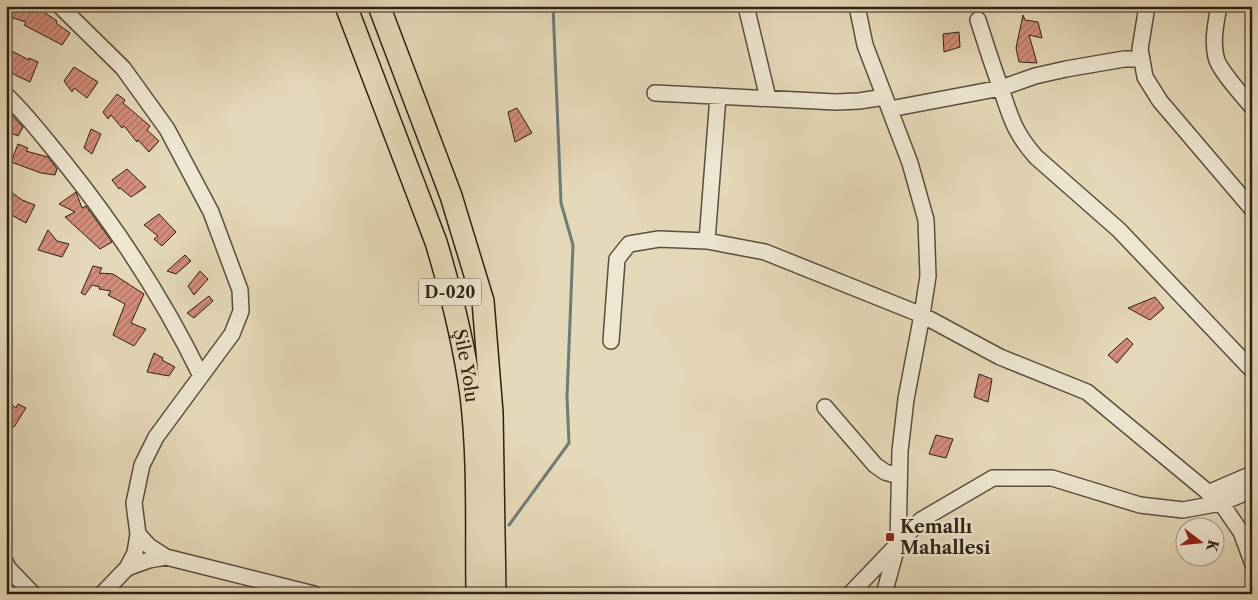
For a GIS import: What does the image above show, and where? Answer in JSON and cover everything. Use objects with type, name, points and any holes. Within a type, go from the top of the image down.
[{"type":"highway","name":"Şile Yolu","points":[[346,6],[436,242],[448,281],[466,358],[471,397],[476,477],[477,594]]},
{"type":"highway","name":"Şile Yolu","points":[[378,6],[451,196],[483,301],[492,413],[496,594]]},
{"type":"street","points":[[60,6],[123,68],[167,129],[211,212],[240,290],[241,311],[232,334],[156,436],[142,465],[134,503],[138,534],[135,553],[127,568],[102,594]]},
{"type":"street","points":[[746,6],[768,98]]},
{"type":"street","points":[[857,6],[865,44],[910,163],[926,220],[928,276],[906,399],[899,476],[898,543],[884,594]]},
{"type":"street","points":[[1147,6],[1140,49],[1145,77],[1160,101],[1252,209]]},
{"type":"street","points":[[1219,6],[1215,28],[1216,57],[1230,80],[1252,107]]},
{"type":"street","points":[[978,20],[1016,130],[1024,144],[1036,157],[1119,230],[1252,370]]},
{"type":"street","points":[[654,93],[888,103],[1001,88],[1035,76],[1066,69],[1124,59],[1142,59]]},
{"type":"street","points":[[6,96],[24,113],[83,185],[136,262],[180,335],[201,376]]},
{"type":"street","points":[[707,241],[718,96]]},
{"type":"street","points":[[611,341],[617,259],[629,244],[658,239],[707,241],[765,252],[922,315],[1000,357],[1087,392],[1221,503],[1241,532],[1252,562]]},
{"type":"street","points":[[825,407],[875,465],[885,472],[899,476]]},
{"type":"street","points":[[1208,493],[1252,474]]},
{"type":"street","points":[[850,594],[921,520],[994,478],[1052,478],[1140,505],[1183,510],[1221,503],[1252,490]]},
{"type":"street","points":[[138,534],[149,546],[166,557],[314,594]]},
{"type":"street","points":[[127,568],[148,560],[166,557]]},
{"type":"street","points":[[6,563],[8,568],[32,594]]},
{"type":"building","points":[[16,6],[35,6],[57,21],[56,23],[70,33],[62,45],[24,25],[26,22],[10,17]]},
{"type":"building","points":[[1023,15],[1025,20],[1038,22],[1042,38],[1029,35],[1037,63],[1019,62],[1016,48]]},
{"type":"building","points":[[959,32],[960,47],[944,52],[943,34]]},
{"type":"building","points":[[6,48],[29,60],[29,58],[38,62],[30,82],[6,69]]},
{"type":"building","points":[[74,67],[98,82],[87,98],[74,88],[72,92],[64,81]]},
{"type":"building","points":[[117,94],[125,100],[123,103],[150,126],[147,130],[159,141],[149,152],[138,140],[137,142],[124,126],[122,128],[111,115],[108,119],[103,112]]},
{"type":"building","points":[[517,108],[532,133],[515,142],[508,112]]},
{"type":"building","points":[[6,109],[23,127],[18,136],[6,131]]},
{"type":"building","points":[[91,129],[101,134],[92,154],[84,148]]},
{"type":"building","points":[[18,144],[28,148],[26,151],[48,157],[57,169],[55,175],[41,173],[11,162]]},
{"type":"building","points":[[127,169],[146,187],[131,197],[119,189],[112,180]]},
{"type":"building","points":[[11,192],[22,200],[35,205],[26,223],[6,212],[6,203]]},
{"type":"building","points":[[76,192],[82,208],[86,206],[112,242],[100,249],[65,217],[75,212],[59,204]]},
{"type":"building","points":[[159,214],[176,232],[162,246],[154,239],[158,236],[144,225]]},
{"type":"building","points":[[48,230],[57,241],[69,244],[62,257],[38,250]]},
{"type":"building","points":[[185,255],[191,261],[176,274],[167,271]]},
{"type":"building","points":[[93,266],[102,268],[99,273],[113,274],[144,294],[131,323],[146,329],[134,346],[113,335],[125,304],[108,295],[111,291],[99,289],[100,287],[92,285],[85,295],[81,293]]},
{"type":"building","points":[[200,271],[208,279],[194,295],[188,286]]},
{"type":"building","points":[[209,296],[213,301],[194,318],[187,313]]},
{"type":"building","points":[[1155,297],[1164,308],[1150,320],[1128,308]]},
{"type":"building","points":[[1127,338],[1133,344],[1117,363],[1108,355]]},
{"type":"building","points":[[154,353],[175,367],[169,376],[147,372]]},
{"type":"building","points":[[979,374],[992,379],[988,402],[974,397]]},
{"type":"building","points":[[6,400],[16,408],[18,404],[26,408],[14,427],[6,423]]},
{"type":"building","points":[[936,435],[953,439],[946,458],[929,454]]},
{"type":"waterway","points":[[509,525],[569,443],[567,397],[573,245],[561,203],[553,6]]},
{"type":"place","name":"Kemallı Mahallesi","points":[[890,537]]}]
